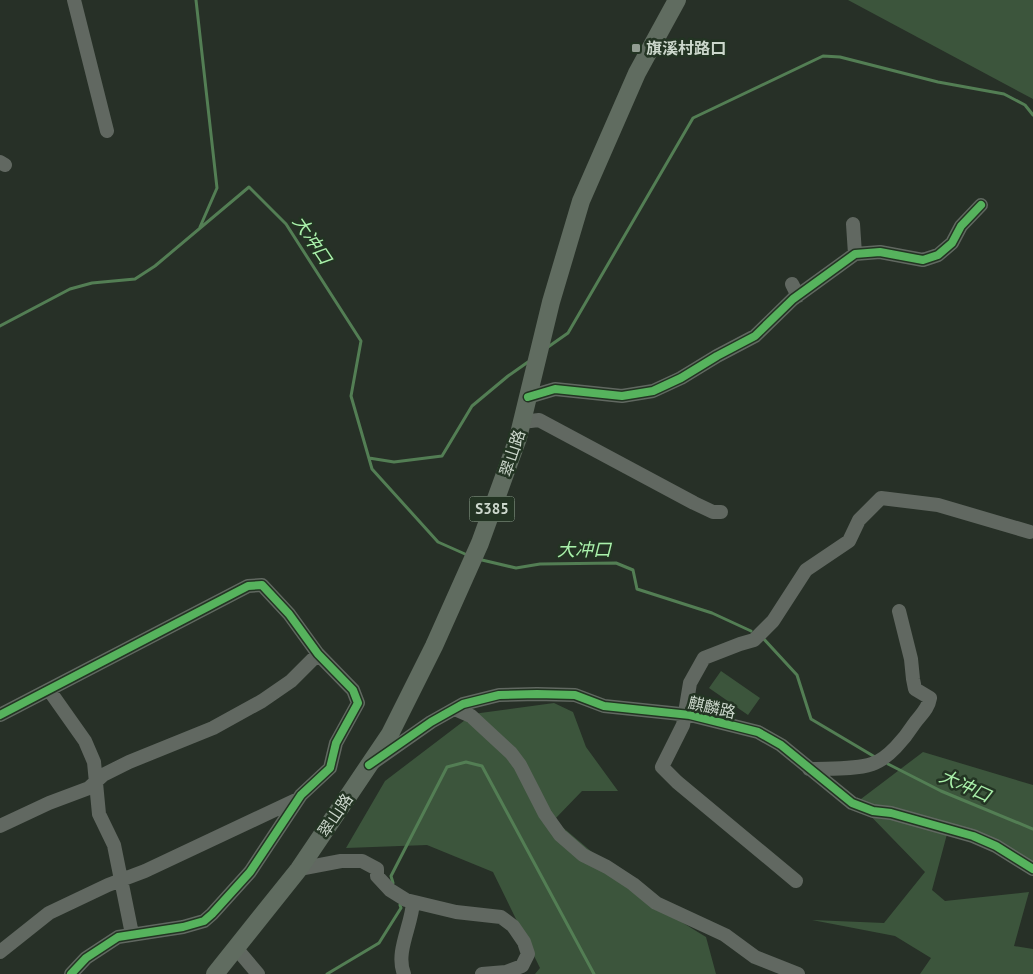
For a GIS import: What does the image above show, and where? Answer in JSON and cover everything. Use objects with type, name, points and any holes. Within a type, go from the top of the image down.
[{"type":"main road","name":"翠山路","points":[[215,974],[299,869],[390,734],[438,637],[480,543],[518,438],[551,302],[581,201],[636,73],[677,0]]},
{"type":"street","points":[[74,0],[107,131]]},
{"type":"street","points":[[528,397],[555,389],[622,396],[653,391],[681,378],[754,336],[795,290],[855,254],[880,252],[923,260],[938,255],[952,243],[961,226],[981,205]]},
{"type":"street","points":[[853,224],[855,254]]},
{"type":"street","points":[[522,422],[539,420],[694,503],[713,512],[721,512]]},
{"type":"street","points":[[796,882],[677,782],[662,767],[683,725],[690,683],[704,658],[754,640],[773,621],[806,570],[849,541],[859,520],[882,498],[938,505],[1030,532]]},
{"type":"street","points":[[0,715],[248,586],[262,585],[289,614],[318,654],[353,690],[358,703],[336,743],[330,768],[298,799],[250,872],[204,921],[183,928],[118,937],[86,958],[70,974]]},
{"type":"street","points":[[809,769],[848,768],[873,764],[906,738],[928,707],[930,698],[915,689],[911,659],[899,611]]},
{"type":"street","points":[[0,826],[49,803],[89,788],[103,775],[129,762],[213,728],[262,701],[290,682],[318,654]]},
{"type":"street","points":[[49,690],[85,741],[94,762],[100,814],[114,845],[120,866],[132,934]]},
{"type":"street","name":"麒麟路","points":[[369,765],[431,722],[463,704],[499,695],[575,695],[604,706],[685,714],[758,732],[781,745],[852,803],[873,811],[892,813],[973,836],[996,846],[1033,869]]},
{"type":"street","points":[[455,709],[471,716],[511,753],[520,765],[545,814],[560,835],[583,855],[614,872],[656,903],[725,936],[755,957],[798,974]]},
{"type":"street","points":[[0,952],[49,913],[162,863],[298,799]]},
{"type":"street","points":[[299,869],[341,861],[362,861],[377,868],[377,876],[390,890],[406,900],[456,912],[501,917],[513,926],[524,942],[528,954],[522,966],[506,972],[482,974]]},
{"type":"street","points":[[404,974],[400,964],[414,902]]},
{"type":"street","points":[[236,948],[258,974]]},
{"type":"green space","points":[[848,0],[1033,0],[1033,99]]},
{"type":"green space","points":[[721,671],[760,698],[748,715],[709,688]]},
{"type":"green space","points":[[554,703],[573,712],[586,747],[618,791],[582,791],[554,820],[657,907],[706,937],[716,974],[535,974],[540,968],[493,872],[427,845],[346,848],[385,781],[473,714]]},
{"type":"green space","points":[[923,752],[1033,785],[1033,864],[950,823],[932,890],[945,901],[1029,892],[1014,946],[1033,949],[1033,974],[920,974],[931,958],[895,936],[812,920],[884,923],[925,872],[857,802]]},
{"type":"waterway","points":[[196,0],[217,188],[200,227]]},
{"type":"waterway","points":[[548,347],[568,333],[693,118],[823,56],[840,57],[938,82],[1004,94],[1025,105],[1033,115]]},
{"type":"waterway","name":"大冲口","points":[[0,326],[70,289],[92,283],[135,279],[155,266],[249,187],[286,224],[361,341],[351,396],[372,469],[438,542],[465,554]]},
{"type":"waterway","points":[[369,458],[394,462],[442,456],[472,406],[528,362]]},
{"type":"waterway","name":"大冲口","points":[[482,560],[516,568],[540,564],[616,563],[633,570],[637,589],[712,613],[751,631]]},
{"type":"waterway","name":"大冲口","points":[[762,637],[797,675],[811,719],[875,757]]},
{"type":"waterway","points":[[393,883],[391,876],[447,767],[466,762],[482,766],[594,974]]},
{"type":"waterway","name":"大冲口","points":[[888,764],[941,791],[1033,829]]},
{"type":"waterway","points":[[327,974],[379,943],[401,908],[400,905]]},
{"type":"cycle path","points":[[528,397],[555,389],[622,396],[653,391],[681,378],[755,336],[793,299],[855,254],[880,252],[923,260],[938,255],[952,243],[961,226],[981,205]]},
{"type":"cycle path","points":[[0,715],[248,586],[262,585],[289,614],[318,654],[353,690],[358,703],[336,743],[330,768],[301,795],[250,872],[212,914],[204,921],[183,927],[118,937],[86,958],[71,974]]},
{"type":"cycle path","points":[[369,765],[431,722],[463,704],[499,695],[575,695],[604,706],[690,715],[758,732],[781,745],[852,803],[873,811],[891,813],[973,836],[996,846],[1033,869]]},
{"type":"place","name":"旗溪村路口","points":[[636,48]]}]
